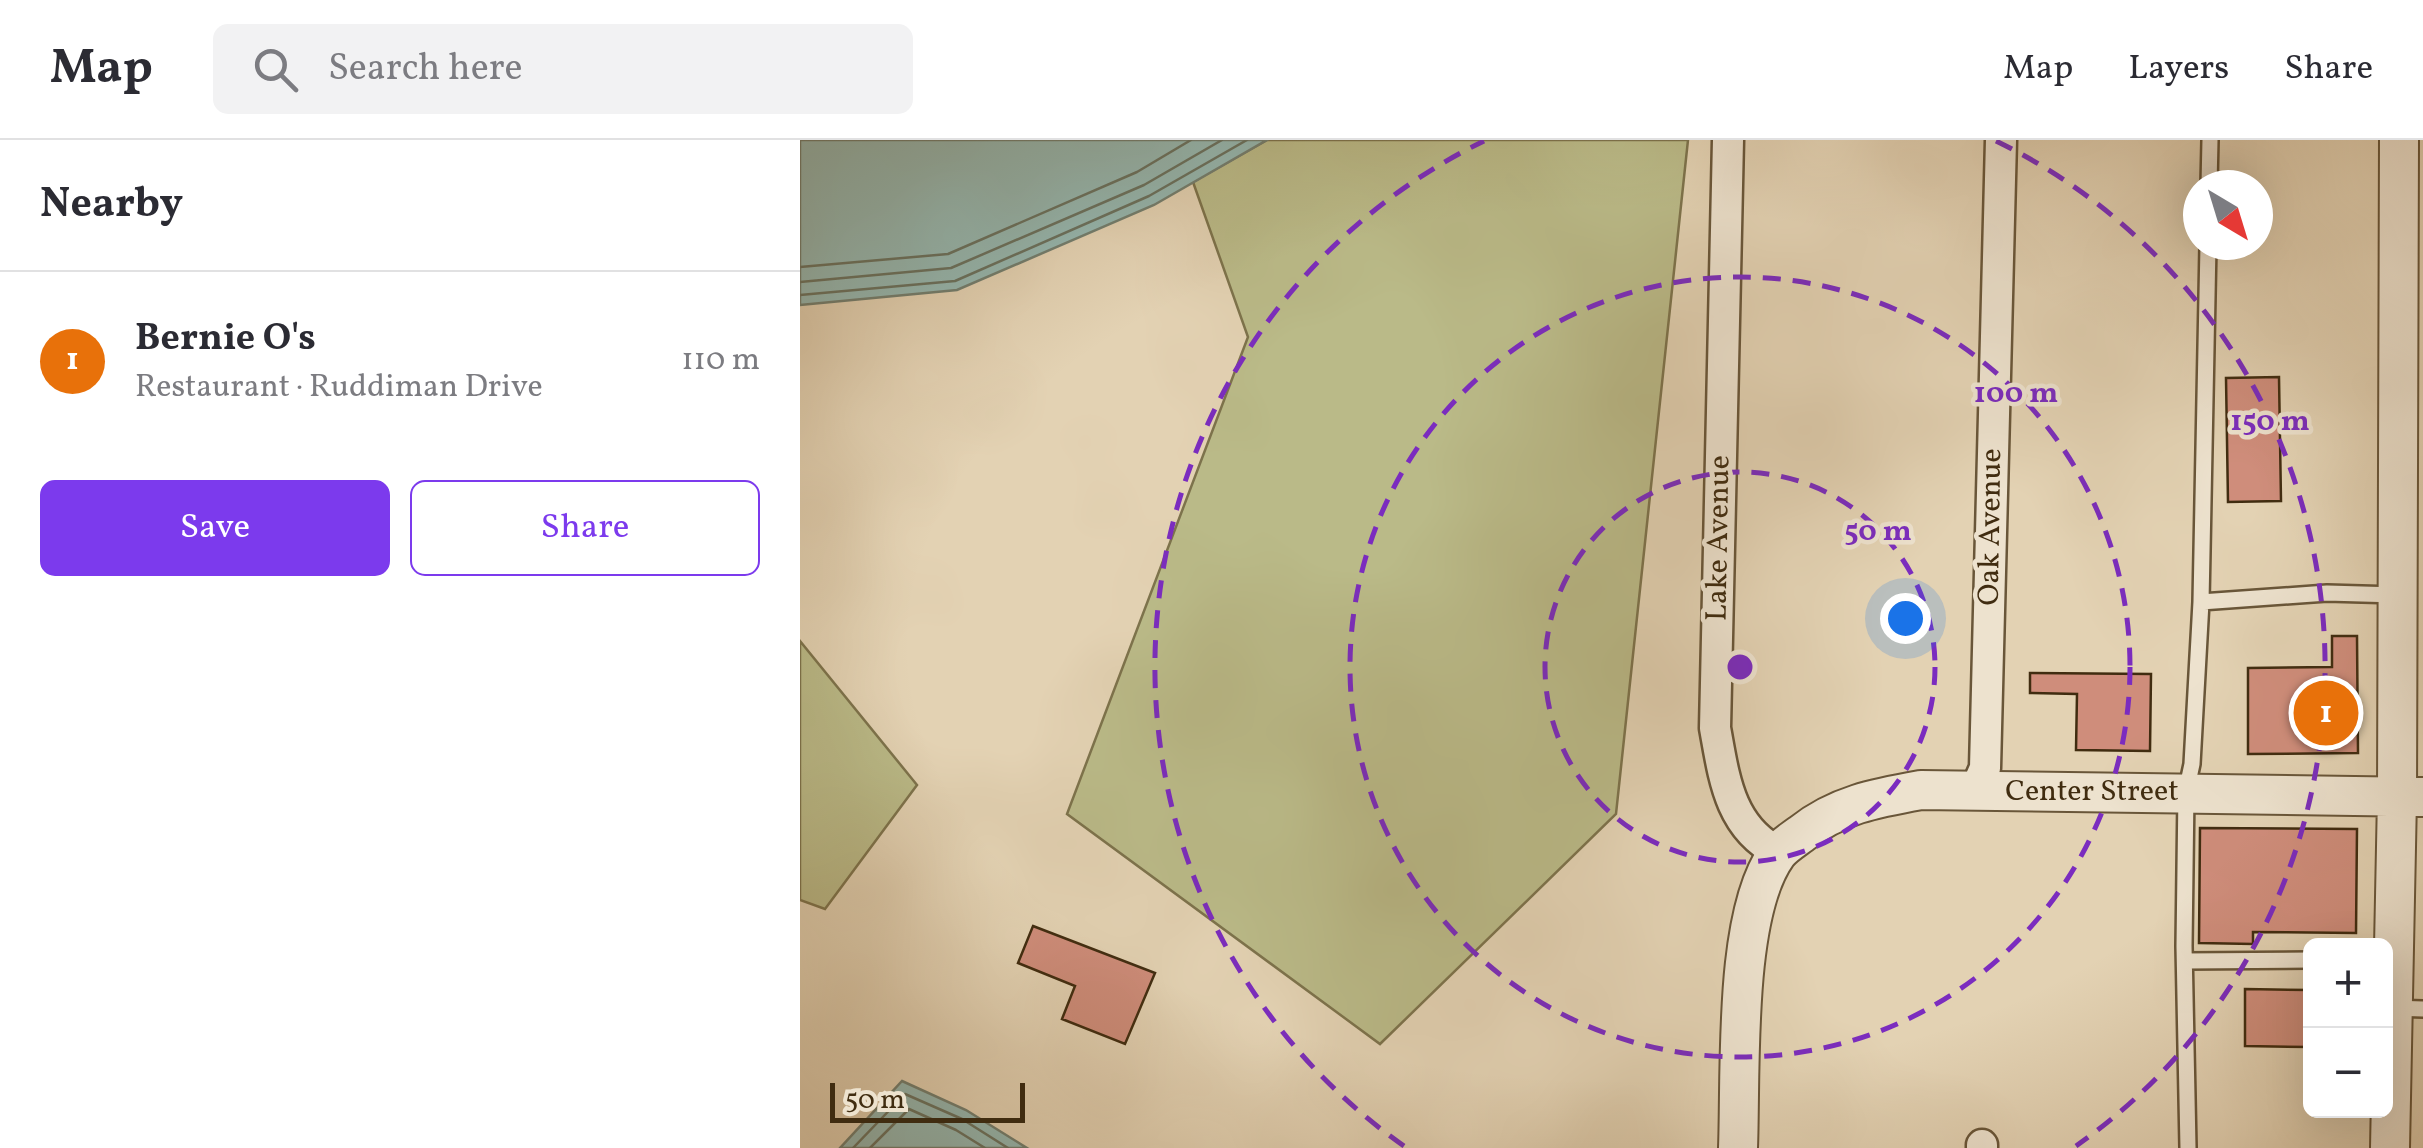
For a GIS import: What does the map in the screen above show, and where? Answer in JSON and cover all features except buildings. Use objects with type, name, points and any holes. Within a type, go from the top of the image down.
[{"type":"street","name":"Lake Avenue","points":[[1728,140],[1716,728],[1724,780],[1738,814],[1758,842],[1778,852]]},
{"type":"street","name":"Oak Avenue","points":[[1975,791],[1985,768],[2001,140]]},
{"type":"street","points":[[2392,938],[2410,797],[2402,572],[2399,140]]},
{"type":"street","name":"Center Street","points":[[1778,852],[1822,817],[1866,800],[1921,790],[2410,797]]},
{"type":"street","points":[[1738,1148],[1746,944],[1758,891],[1778,852]]},
{"type":"street","points":[[2390,1148],[2407,1008],[2393,971]]},
{"type":"lane","points":[[2209,170],[2210,140]]},
{"type":"lane","points":[[2188,1148],[2186,792],[2192,764],[2201,602],[2208,260]]},
{"type":"lane","points":[[2201,602],[2327,593],[2402,572]]},
{"type":"lane","points":[[2186,961],[2303,960]]},
{"type":"green space","points":[[1267,140],[1688,140],[1616,814],[1380,1044],[1067,814],[1248,337],[1193,182]]},
{"type":"green space","points":[[800,641],[917,785],[825,909],[800,900]]},
{"type":"water","points":[[800,140],[1267,140],[1154,205],[957,290],[800,305]]},
{"type":"water","points":[[902,1081],[966,1110],[1027,1148],[840,1148]]},
{"type":"place","name":"Bernie O's","points":[[2326,713]]}]
